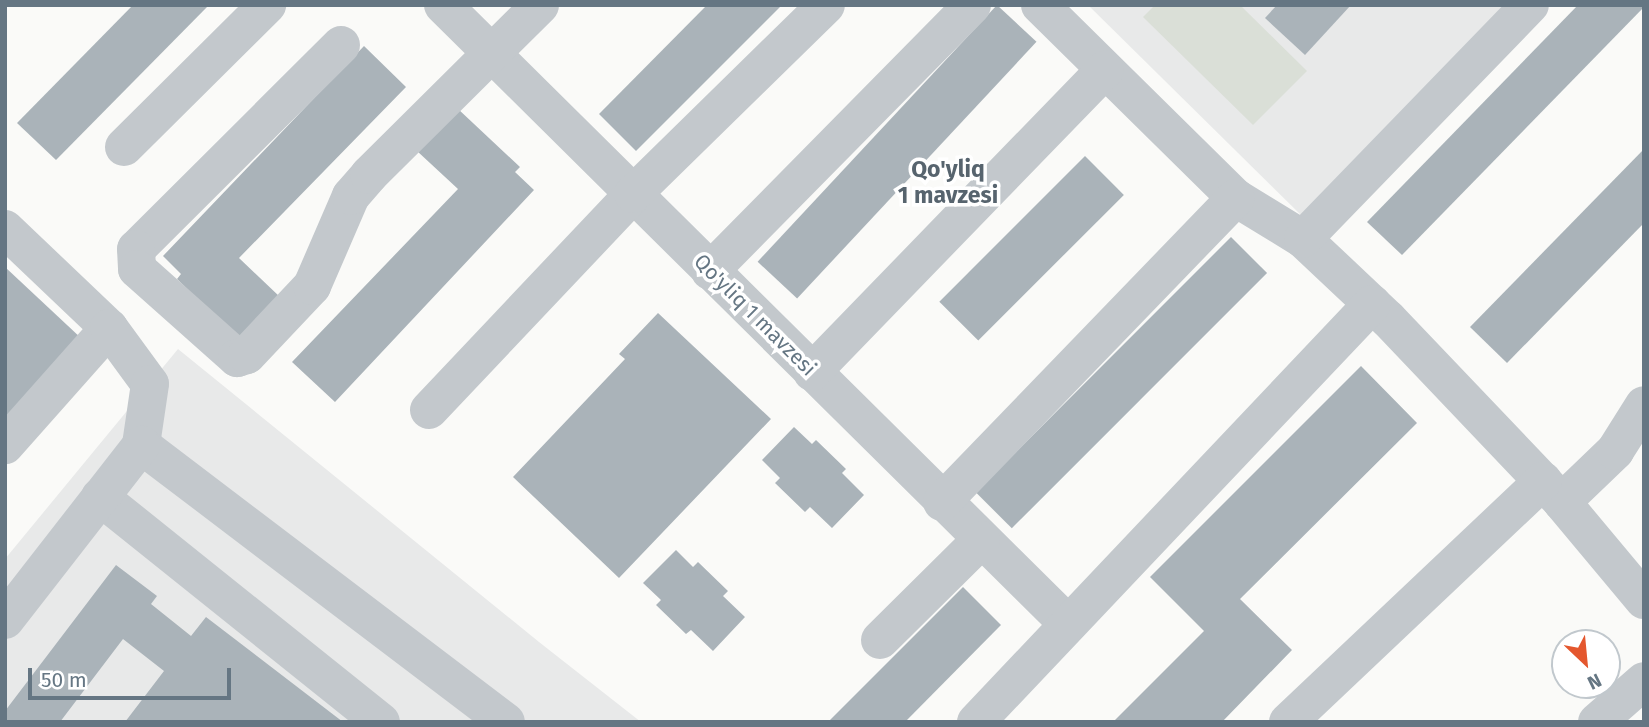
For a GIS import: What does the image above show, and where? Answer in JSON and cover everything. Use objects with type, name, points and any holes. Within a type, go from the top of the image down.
[{"type":"street","points":[[124,147],[267,5]]},
{"type":"street","name":"Qo'yliq 1 mavzesi","points":[[443,5],[1068,624]]},
{"type":"street","points":[[341,45],[136,249],[137,269],[237,358],[247,355],[312,286],[351,196],[540,5]]},
{"type":"street","points":[[429,410],[633,194],[826,5]]},
{"type":"street","points":[[710,271],[972,5]]},
{"type":"street","points":[[1041,5],[1236,198],[1303,239],[1372,304],[1553,492],[1644,600]]},
{"type":"street","points":[[1303,239],[1530,5]]},
{"type":"street","points":[[812,372],[1105,70]]},
{"type":"street","points":[[942,502],[1236,198]]},
{"type":"street","points":[[5,229],[109,328],[149,384],[141,445],[5,620]]},
{"type":"street","points":[[976,722],[1372,304]]},
{"type":"street","points":[[5,445],[109,328]]},
{"type":"street","points":[[1288,722],[1553,492],[1615,451],[1644,405]]},
{"type":"street","points":[[141,445],[506,722]]},
{"type":"street","points":[[100,497],[381,722]]},
{"type":"street","points":[[880,640],[981,540]]},
{"type":"street","points":[[1597,722],[1644,681]]},
{"type":"shaded area","points":[[1088,5],[1511,5],[1308,222]]},
{"type":"shaded area","points":[[1155,5],[1240,5],[1307,71],[1253,125],[1143,17]]},
{"type":"shaded area","points":[[178,349],[641,722],[5,722],[5,559]]},
{"type":"building","points":[[133,5],[209,5],[56,160],[17,123]]},
{"type":"building","points":[[707,5],[782,5],[636,151],[599,114]]},
{"type":"building","points":[[997,5],[1036,42],[797,299],[758,262]]},
{"type":"building","points":[[1277,5],[1351,5],[1305,55],[1265,18]]},
{"type":"building","points":[[1578,5],[1644,7],[1402,255],[1367,222]]},
{"type":"building","points":[[364,46],[406,87],[239,258],[280,297],[238,339],[177,279],[181,274],[163,256]]},
{"type":"building","points":[[457,108],[520,167],[515,172],[534,190],[335,402],[292,362],[458,189],[417,151]]},
{"type":"building","points":[[1644,149],[1644,223],[1507,363],[1470,327]]},
{"type":"building","points":[[1085,156],[1124,195],[978,341],[939,302]]},
{"type":"building","points":[[1231,237],[1267,273],[1012,528],[976,492]]},
{"type":"building","points":[[5,267],[82,339],[5,421]]},
{"type":"building","points":[[658,313],[771,419],[619,578],[513,477],[625,359],[619,354]]},
{"type":"building","points":[[1361,366],[1417,423],[1240,599],[1292,650],[1222,722],[1113,722],[1204,631],[1150,577]]},
{"type":"building","points":[[794,427],[812,444],[816,440],[846,469],[842,473],[864,495],[832,528],[810,507],[805,512],[775,483],[780,478],[762,460]]},
{"type":"building","points":[[676,550],[693,567],[698,562],[728,591],[723,596],[745,617],[713,651],[691,630],[686,634],[656,605],[661,600],[643,583]]},
{"type":"building","points":[[116,565],[157,596],[151,604],[191,636],[206,617],[343,722],[125,722],[164,671],[123,639],[60,722],[5,722],[5,711]]},
{"type":"building","points":[[963,587],[1001,625],[905,722],[828,722]]},
{"type":"district","name":"Qo'yliq 1 mavzesi","points":[[948,182]]}]
